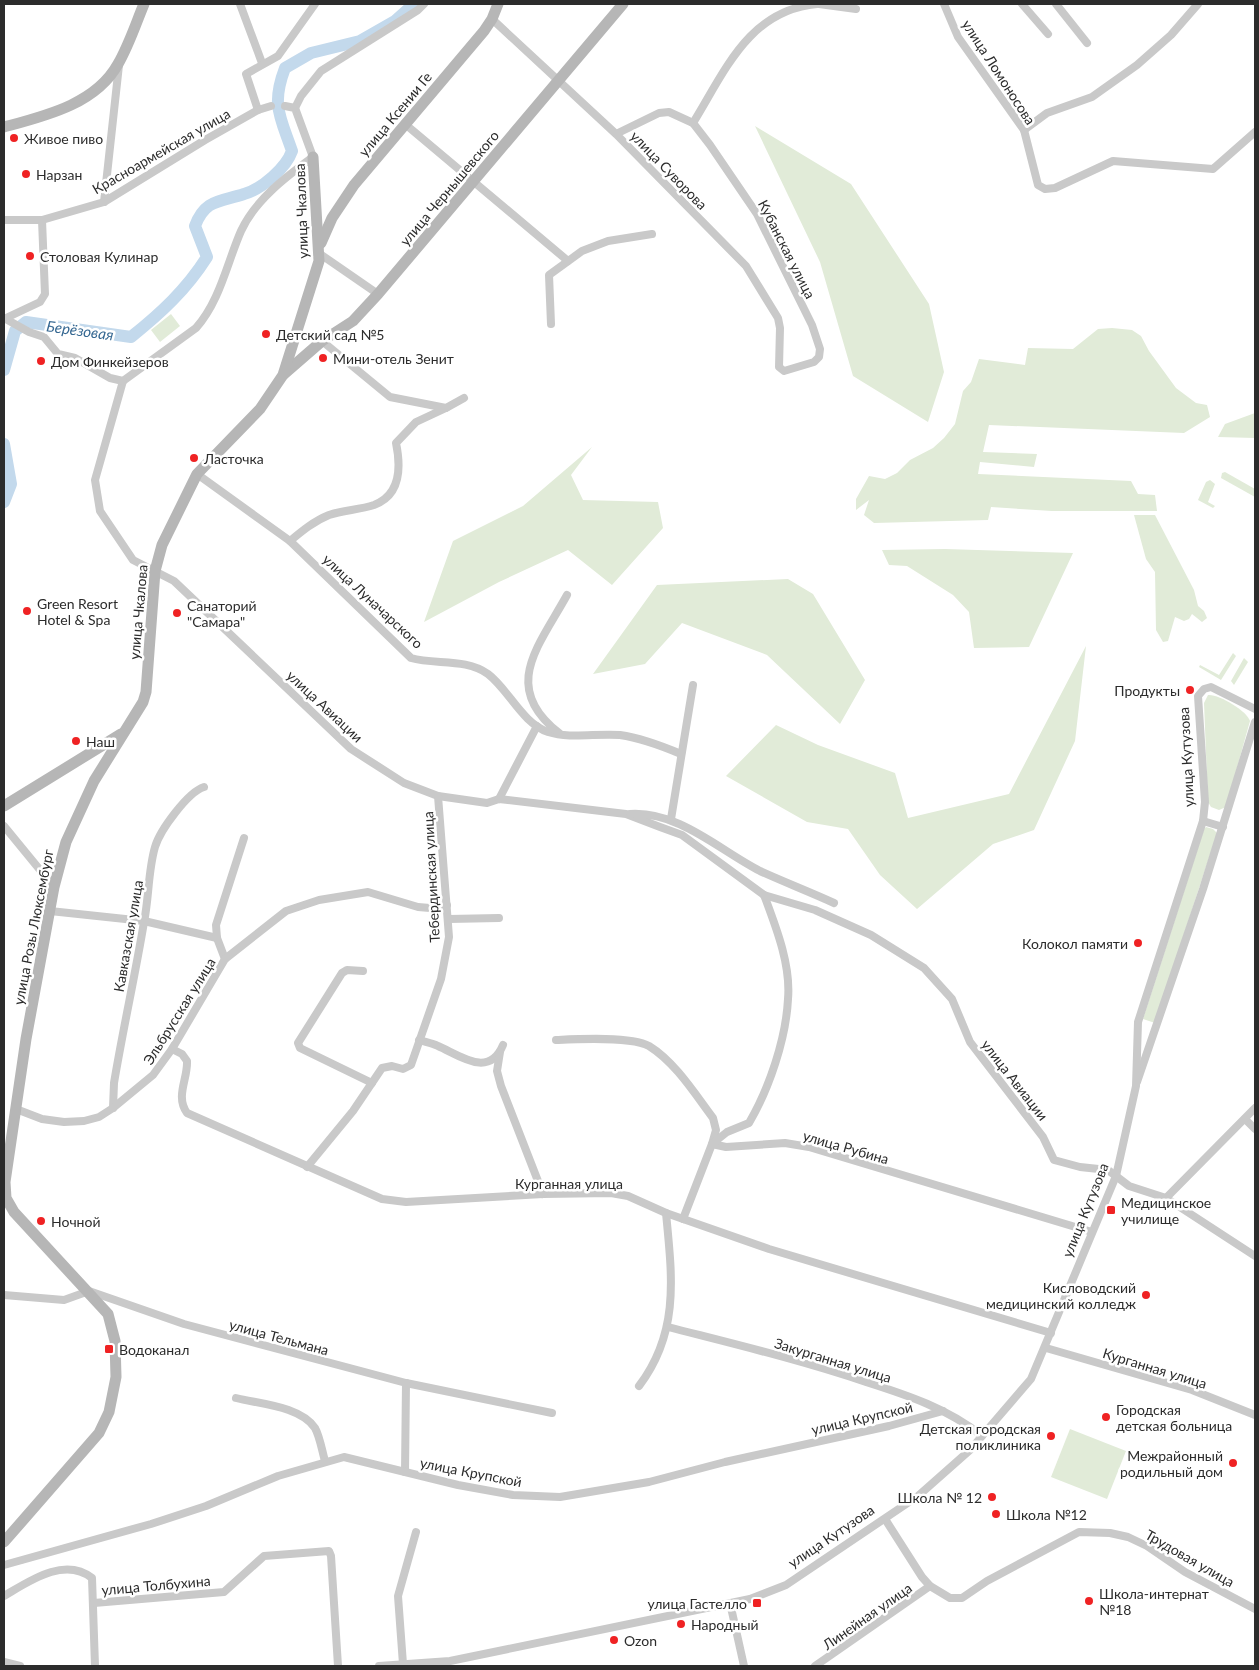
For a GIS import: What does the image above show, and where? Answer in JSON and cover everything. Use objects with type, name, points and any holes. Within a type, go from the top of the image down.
[{"type":"street","points":[[104,202],[119,64],[144,4]]},
{"type":"street","points":[[240,4],[262,63]]},
{"type":"street","points":[[258,110],[246,74],[262,63],[278,56],[315,4]]},
{"type":"street","points":[[285,106],[295,108],[301,96],[321,71],[418,10],[424,4]]},
{"type":"street","name":"улица Ксении Ге","points":[[320,250],[326,230],[340,205],[492,19],[498,4]]},
{"type":"street","name":"улица Чернышевского","points":[[283,375],[322,341],[353,321],[378,294],[560,81],[623,4]]},
{"type":"street","points":[[616,134],[633,128],[659,113],[669,112],[693,123],[738,49],[751,33],[770,18],[797,6],[818,4],[856,9]]},
{"type":"street","name":"улица Ломоносова","points":[[944,4],[958,37],[1024,130],[1038,185],[1045,189],[1055,188],[1113,161],[1213,169],[1255,132]]},
{"type":"street","points":[[1022,4],[1048,34]]},
{"type":"street","points":[[1056,4],[1087,43]]},
{"type":"street","points":[[1024,130],[1047,113],[1092,97],[1137,65],[1171,35],[1196,5]]},
{"type":"street","name":"улица Суворова","points":[[492,19],[616,134],[746,266],[756,280],[779,323],[779,367]]},
{"type":"street","points":[[4,127],[53,112],[83,98],[103,83],[119,64]]},
{"type":"street","name":"Красноармейская улица","points":[[4,220],[42,220],[104,202],[258,110],[271,106]]},
{"type":"street","name":"улица Чкалова","points":[[4,806],[125,731],[138,714],[146,692],[155,571],[165,536],[197,474],[260,409],[283,375],[320,250],[314,157],[295,108]]},
{"type":"street","name":"Кубанская улица","points":[[693,123],[757,214],[812,325],[820,350],[819,356],[814,362],[791,371],[784,371],[779,367]]},
{"type":"street","points":[[406,124],[568,261]]},
{"type":"street","points":[[5,318],[29,332],[44,337],[58,354],[75,358],[110,378],[123,381],[196,328],[203,320],[211,307],[242,229],[259,203],[293,172],[314,157]]},
{"type":"street","points":[[5,318],[40,302],[45,294],[42,220]]},
{"type":"street","points":[[551,324],[549,275],[582,251],[608,241],[652,234]]},
{"type":"street","points":[[320,250],[378,294]]},
{"type":"street","points":[[322,341],[390,396],[446,408]]},
{"type":"street","name":"улица Авиации","points":[[123,381],[95,480],[100,511],[133,560],[174,581],[351,749],[404,783],[438,796],[487,803],[499,799],[626,814],[641,813],[671,819],[761,870],[834,903]]},
{"type":"street","points":[[290,540],[328,515],[374,505],[386,499],[395,488],[399,474],[400,460],[396,443],[416,422],[464,398]]},
{"type":"street","name":"улица Луначарского","points":[[197,474],[290,540],[411,658],[425,662],[454,663],[477,668],[489,674],[537,726],[561,734],[620,735],[656,743],[681,754]]},
{"type":"street","points":[[561,734],[540,716],[531,702],[528,671],[567,595]]},
{"type":"street","points":[[671,819],[692,685]]},
{"type":"street","name":"улица Кутузова","points":[[1136,1086],[1138,1022],[1203,821],[1205,802],[1198,696],[1204,689],[1211,687],[1255,709]]},
{"type":"street","name":"улица Кутузова","points":[[379,1666],[450,1664],[750,1599],[786,1584],[918,1496],[955,1464],[982,1436],[1032,1379],[1116,1176],[1136,1086],[1223,827],[1255,722]]},
{"type":"street","points":[[499,799],[537,726]]},
{"type":"street","name":"улица Розы Люксембург","points":[[4,1542],[99,1433],[109,1412],[116,1377],[115,1342],[108,1314],[89,1291],[14,1212],[6,1198],[5,1182],[9,1131],[16,1108],[26,1038],[54,887],[66,842],[77,814],[94,781],[125,731]]},
{"type":"street","name":"Кавказская улица","points":[[113,1108],[121,1040],[144,922],[155,846],[170,820],[186,800],[196,789],[204,787]]},
{"type":"street","name":"Тебердинская улица","points":[[307,1168],[382,1068],[392,1066],[403,1069],[411,1065],[447,957],[449,919],[438,796]]},
{"type":"street","name":"улица Авиации","points":[[626,814],[682,836],[764,895],[815,910],[863,932],[924,968],[952,999],[970,1042],[1043,1138],[1054,1160],[1080,1167],[1108,1170],[1116,1176]]},
{"type":"street","name":"улица Кутузова","points":[[1203,821],[1223,827]]},
{"type":"street","points":[[4,826],[54,887]]},
{"type":"street","points":[[225,959],[217,938],[216,925],[244,838]]},
{"type":"street","name":"Эльбрусская улица","points":[[16,1108],[42,1119],[64,1122],[84,1121],[99,1117],[113,1108],[154,1075],[172,1049],[225,959],[286,911],[319,900],[368,892],[418,907],[430,908],[447,905]]},
{"type":"street","points":[[712,1144],[727,1132],[748,1123],[776,1061],[788,999],[785,966],[775,926],[764,895]]},
{"type":"street","points":[[50,911],[144,922],[217,938]]},
{"type":"street","points":[[449,919],[499,918]]},
{"type":"street","points":[[362,971],[347,970],[342,973],[298,1043],[300,1048],[372,1083]]},
{"type":"street","points":[[556,1040],[600,1038],[647,1045],[669,1063],[713,1118],[716,1130],[712,1144],[682,1219]]},
{"type":"street","points":[[419,1040],[438,1046],[460,1059],[474,1062],[487,1062],[501,1048],[497,1071],[501,1086],[543,1194]]},
{"type":"street","name":"Курганная улица","points":[[172,1049],[182,1054],[187,1061],[188,1068],[181,1098],[182,1106],[187,1113],[307,1168],[395,1202],[543,1194],[611,1193],[628,1196],[682,1219],[769,1248],[1051,1333]]},
{"type":"street","points":[[1166,1198],[1255,1108]]},
{"type":"street","points":[[1245,1119],[1255,1129]]},
{"type":"street","points":[[4,1144],[9,1131]]},
{"type":"street","name":"улица Рубина","points":[[712,1144],[726,1147],[785,1143],[810,1147],[1092,1232]]},
{"type":"street","points":[[1116,1176],[1129,1186],[1166,1198],[1255,1256]]},
{"type":"street","points":[[639,1386],[650,1372],[668,1327],[672,1280],[666,1213]]},
{"type":"street","points":[[4,1295],[64,1300],[89,1291]]},
{"type":"street","name":"улица Тельмана","points":[[89,1291],[184,1324],[406,1383],[552,1413]]},
{"type":"street","name":"Закурганная улица","points":[[668,1327],[816,1366],[916,1398],[943,1411],[982,1436]]},
{"type":"street","name":"Курганная улица","points":[[1046,1348],[1192,1390],[1255,1415]]},
{"type":"street","points":[[405,1472],[406,1383]]},
{"type":"street","points":[[236,1398],[293,1412],[307,1420],[316,1430],[325,1461]]},
{"type":"street","name":"улица Крупской","points":[[4,1565],[159,1521],[206,1506],[278,1476],[344,1457],[513,1495],[560,1497],[649,1482],[725,1462],[889,1426],[943,1411]]},
{"type":"street","points":[[885,1518],[930,1586]]},
{"type":"street","points":[[403,1664],[398,1596],[416,1532]]},
{"type":"street","name":"Трудовая улица","points":[[930,1586],[950,1598],[962,1598],[987,1580],[1079,1532],[1110,1533],[1128,1537],[1147,1546],[1185,1572],[1255,1609]]},
{"type":"street","name":"улица Толбухина","points":[[94,1603],[224,1592],[264,1556],[328,1551],[331,1556],[338,1666]]},
{"type":"street","points":[[4,1596],[36,1577],[54,1571],[77,1571],[92,1578],[95,1666]]},
{"type":"street","name":"Линейная улица","points":[[818,1666],[930,1586]]},
{"type":"street","points":[[730,1602],[744,1666]]},
{"type":"street","points":[[4,1662],[20,1666]]},
{"type":"green space","points":[[755,126],[851,184],[929,304],[944,372],[928,422],[853,376],[820,262]]},
{"type":"green space","points":[[171,314],[180,326],[160,342],[151,330]]},
{"type":"green space","points":[[1098,329],[1132,330],[1141,336],[1149,351],[1176,388],[1196,403],[1207,405],[1210,417],[1184,433],[989,425],[983,452],[1037,454],[1034,467],[980,462],[978,474],[1131,481],[1138,494],[1155,495],[1157,511],[1052,511],[991,507],[988,520],[874,523],[864,515],[869,500],[856,510],[856,499],[869,476],[885,479],[897,473],[910,460],[933,448],[944,438],[955,424],[963,391],[971,382],[979,359],[1025,365],[1028,348],[1073,349]]},
{"type":"green space","points":[[1255,413],[1255,438],[1218,437],[1225,424]]},
{"type":"green space","points":[[592,447],[571,475],[583,500],[658,502],[663,528],[612,585],[568,550],[499,582],[424,622],[453,541],[523,506]]},
{"type":"green space","points":[[1225,472],[1255,489],[1255,497],[1221,478],[1222,473]]},
{"type":"green space","points":[[1210,480],[1215,484],[1208,502],[1215,506],[1213,508],[1198,500],[1206,482]]},
{"type":"green space","points":[[1134,515],[1155,515],[1194,590],[1198,606],[1204,611],[1207,618],[1202,622],[1192,614],[1189,619],[1184,621],[1175,617],[1168,641],[1163,642],[1156,630],[1155,572],[1146,559]]},
{"type":"green space","points":[[945,549],[1073,553],[1029,647],[974,648],[969,612],[953,595],[907,566],[889,565],[882,550]]},
{"type":"green space","points":[[788,579],[813,594],[865,680],[840,724],[767,655],[682,623],[645,664],[593,674],[657,585]]},
{"type":"green space","points":[[1086,646],[1075,741],[1034,830],[993,844],[917,909],[880,875],[848,829],[807,822],[726,776],[776,725],[818,745],[895,773],[908,818],[1009,794]]},
{"type":"green space","points":[[1233,653],[1236,656],[1221,680],[1199,667],[1200,665],[1219,675]]},
{"type":"green space","points":[[1244,658],[1248,662],[1234,685],[1231,681]]},
{"type":"green space","points":[[1208,695],[1219,697],[1232,704],[1244,713],[1250,721],[1226,807],[1219,810],[1211,807],[1208,802],[1204,703]]},
{"type":"green space","points":[[1206,827],[1213,829],[1217,833],[1155,1023],[1143,1019]]},
{"type":"green space","points":[[1070,1429],[1126,1451],[1107,1499],[1051,1477]]},
{"type":"waterway","name":"Берёзовая","points":[[4,370],[15,331],[26,322],[131,337],[153,319],[182,290],[207,257],[195,226],[204,211],[214,203],[258,188],[279,171],[289,158],[292,151],[281,119],[278,101],[278,92],[285,68],[311,53],[360,41],[395,21],[414,4]]},
{"type":"waterway","name":"Берёзовая","points":[[4,444],[11,484],[4,502]]},
{"type":"place","name":"Живое пиво","points":[[14,138]]},
{"type":"place","name":"Нарзан","points":[[26,174]]},
{"type":"place","name":"Столовая Кулинар","points":[[30,256]]},
{"type":"place","name":"Детский сад №5","points":[[266,334]]},
{"type":"place","name":"Мини-отель Зенит","points":[[323,358]]},
{"type":"place","name":"Дом Финкейзеров","points":[[41,361]]},
{"type":"place","name":"Ласточка","points":[[194,458]]},
{"type":"place","name":"Green Resort Hotel & Spa","points":[[27,611]]},
{"type":"place","name":"Санаторий \"Самара\"","points":[[177,613]]},
{"type":"place","name":"Продукты","points":[[1190,690]]},
{"type":"place","name":"Наш","points":[[76,741]]},
{"type":"place","name":"Колокол памяти","points":[[1138,943]]},
{"type":"place","name":"Медицинское училище","points":[[1111,1210]]},
{"type":"place","name":"Ночной","points":[[41,1221]]},
{"type":"place","name":"Кисловодский медицинский колледж","points":[[1146,1295]]},
{"type":"place","name":"Водоканал","points":[[109,1349]]},
{"type":"place","name":"Городская детская больница","points":[[1106,1417]]},
{"type":"place","name":"Детская городская поликлиника","points":[[1051,1436]]},
{"type":"place","name":"Межрайонный родильный дом","points":[[1233,1463]]},
{"type":"place","name":"Школа № 12","points":[[992,1497]]},
{"type":"place","name":"Школа №12","points":[[996,1514]]},
{"type":"place","name":"Школа-интернат №18","points":[[1089,1601]]},
{"type":"place","name":"улица Гастелло","points":[[757,1603]]},
{"type":"place","name":"Народный","points":[[681,1624]]},
{"type":"place","name":"Ozon","points":[[614,1640]]}]
